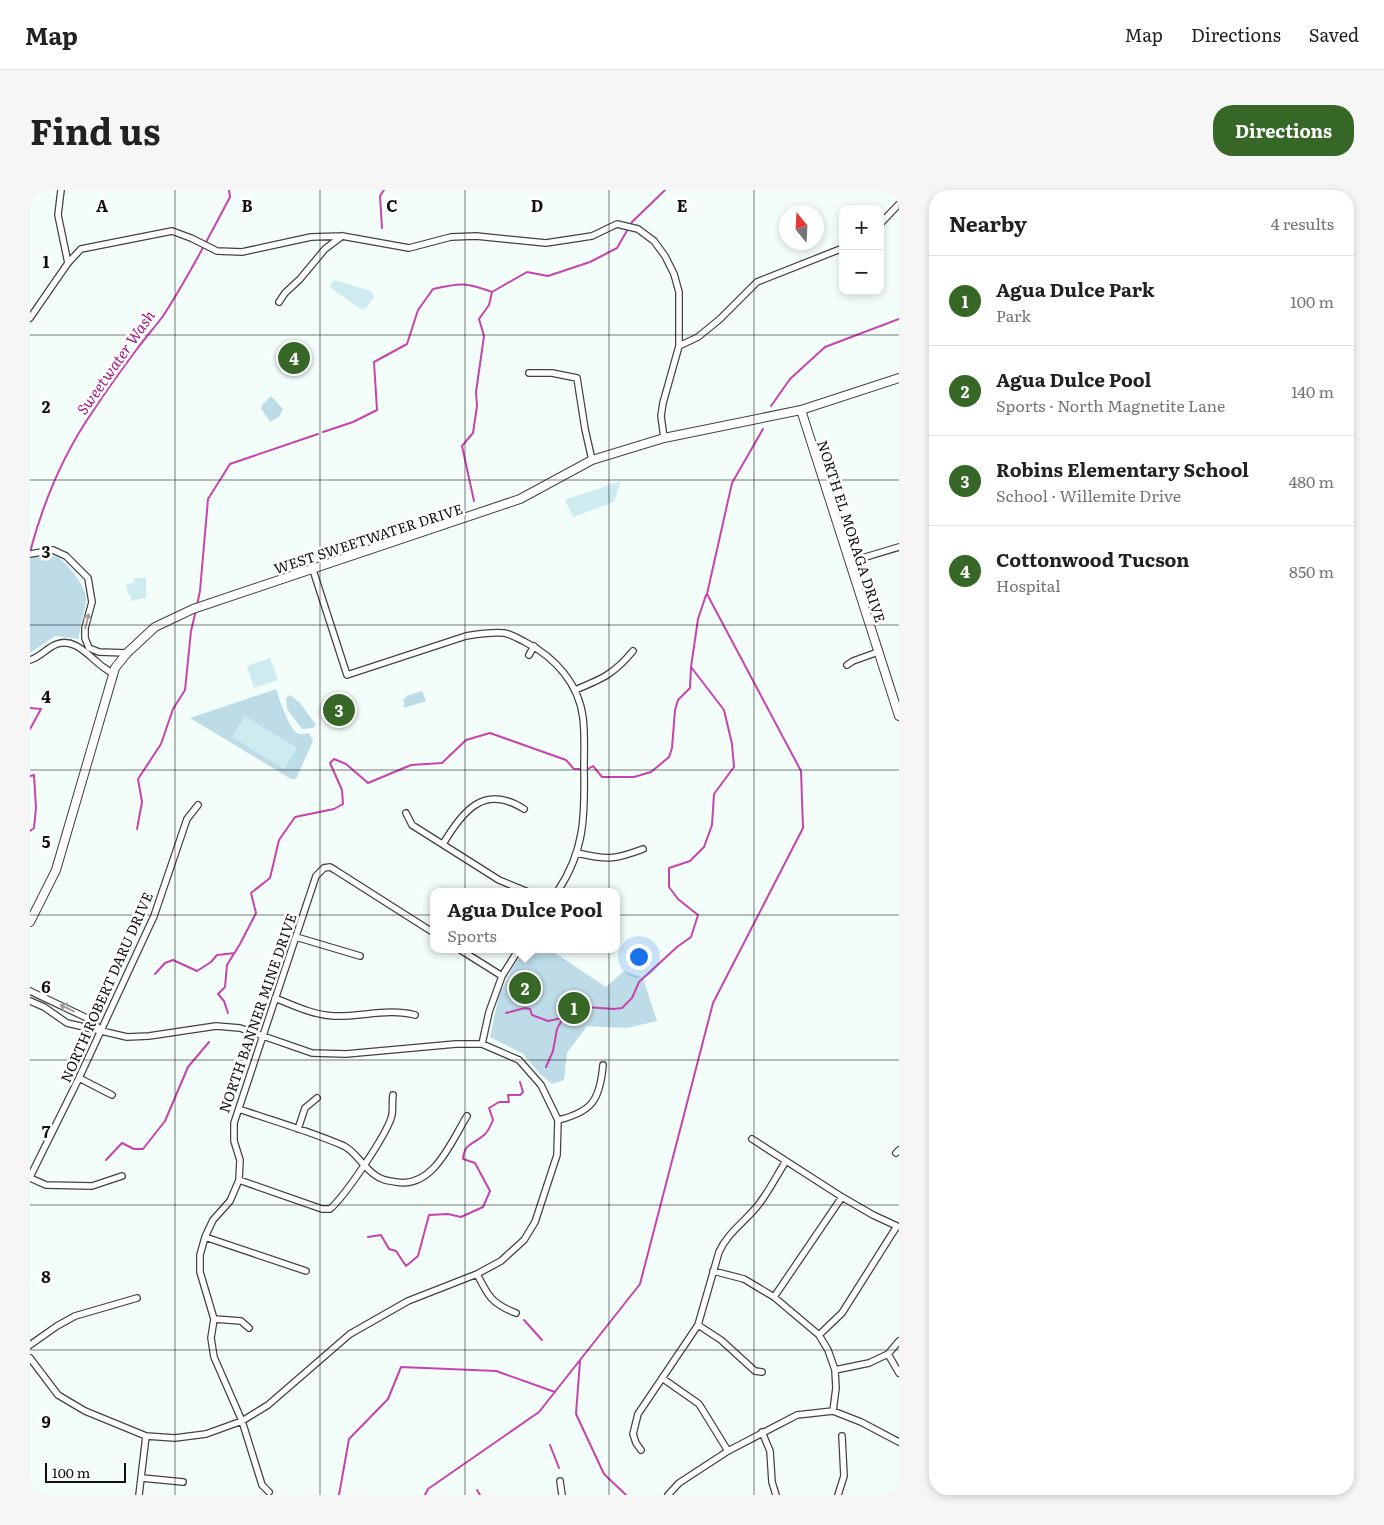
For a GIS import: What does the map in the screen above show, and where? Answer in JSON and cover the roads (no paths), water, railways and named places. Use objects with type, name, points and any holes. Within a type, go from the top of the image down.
[{"type":"street","points":[[61,190],[58,214],[68,263]]},
{"type":"street","points":[[884,220],[899,204]]},
{"type":"street","points":[[30,318],[68,263],[81,249],[172,231],[217,251],[242,252],[311,237],[342,236],[408,248],[451,237],[476,236],[546,243],[592,236],[617,224],[638,228],[654,241],[665,256],[674,274],[679,292],[679,346],[663,402],[661,416],[664,438]]},
{"type":"street","points":[[279,302],[325,249],[342,236]]},
{"type":"street","points":[[679,346],[698,337],[720,319],[758,282],[839,250]]},
{"type":"street","points":[[529,373],[552,373],[577,378],[592,460]]},
{"type":"street","name":"WEST SWEETWATER DRIVE","points":[[30,922],[56,870],[115,668],[127,653],[155,627],[193,609],[520,500],[592,460],[664,438],[801,410],[899,378]]},
{"type":"street","name":"NORTH EL MORAGA DRIVE","points":[[801,410],[899,716]]},
{"type":"street","name":"NORTH EL MORAGA DRIVE","points":[[849,562],[899,547]]},
{"type":"street","points":[[30,554],[53,550],[66,556],[88,578],[92,602],[85,628],[85,638],[89,648],[99,652],[127,653]]},
{"type":"street","points":[[313,570],[346,675],[473,635],[505,633],[534,646],[563,671],[575,690],[583,717],[585,812],[577,853],[560,888]]},
{"type":"street","points":[[30,660],[38,658],[49,648],[59,643],[73,644],[88,652],[98,663],[113,674]]},
{"type":"street","points":[[529,656],[534,646]]},
{"type":"street","points":[[575,690],[606,677],[620,666],[633,651]]},
{"type":"street","points":[[847,665],[878,652]]},
{"type":"street","points":[[443,844],[457,821],[466,811],[477,804],[488,800],[512,801],[524,809]]},
{"type":"street","name":"NORTH ROBERT DARU DRIVE","points":[[30,1178],[79,1078],[154,916],[187,819],[198,805]]},
{"type":"street","points":[[406,813],[412,824],[498,880],[518,888]]},
{"type":"street","points":[[577,853],[601,858],[621,857],[643,849]]},
{"type":"street","name":"NORTH BANNER MINE DRIVE","points":[[269,1492],[262,1485],[242,1421],[214,1357],[211,1338],[214,1319],[200,1272],[200,1255],[205,1237],[213,1220],[230,1201],[239,1180],[240,1160],[234,1141],[234,1123],[316,876],[323,866],[335,870],[430,930]]},
{"type":"street","points":[[296,937],[360,956]]},
{"type":"street","points":[[465,953],[502,976]]},
{"type":"street","points":[[482,1044],[489,1012],[502,976],[516,953]]},
{"type":"street","points":[[30,991],[88,1018],[101,1030]]},
{"type":"street","points":[[275,998],[308,1012],[333,1016],[403,1012],[415,1015]]},
{"type":"street","points":[[30,1001],[44,1007],[67,1023],[126,1037],[150,1036],[216,1026],[240,1028],[312,1053],[346,1054],[456,1044],[482,1044],[519,1060],[541,1084],[558,1120],[557,1154],[535,1222],[524,1240],[501,1261],[477,1274],[408,1301],[350,1334],[268,1405],[242,1421],[206,1434],[175,1438],[146,1436],[85,1412],[58,1395],[30,1358]]},
{"type":"street","points":[[558,1120],[574,1116],[588,1107],[597,1096],[601,1085],[603,1065]]},
{"type":"street","points":[[79,1078],[112,1095]]},
{"type":"street","points":[[239,1180],[322,1209],[330,1209],[364,1165],[384,1132],[392,1116],[392,1095]]},
{"type":"street","points":[[298,1129],[305,1108],[317,1098]]},
{"type":"street","points":[[239,1109],[346,1147],[373,1174],[384,1180],[404,1184],[429,1174],[442,1158],[467,1116]]},
{"type":"street","points":[[752,1139],[842,1197],[873,1215],[898,1226],[842,1313],[819,1335]]},
{"type":"street","points":[[641,1450],[633,1434],[638,1414],[698,1325],[723,1242],[759,1205],[786,1161]]},
{"type":"street","points":[[30,1178],[46,1185],[92,1186],[122,1176]]},
{"type":"street","points":[[774,1297],[842,1197]]},
{"type":"street","points":[[205,1237],[306,1271]]},
{"type":"street","points":[[713,1271],[744,1279],[774,1297],[819,1335],[828,1350],[835,1370],[836,1388],[833,1411]]},
{"type":"street","points":[[477,1274],[488,1296],[503,1308],[516,1313]]},
{"type":"street","points":[[30,1345],[57,1326],[76,1316],[137,1298]]},
{"type":"street","points":[[214,1319],[241,1321],[249,1328]]},
{"type":"street","points":[[698,1325],[721,1340],[755,1371],[762,1372]]},
{"type":"street","points":[[835,1370],[869,1363],[888,1354],[899,1341]]},
{"type":"street","points":[[888,1354],[899,1373]]},
{"type":"street","points":[[662,1378],[698,1404],[728,1451]]},
{"type":"street","points":[[668,1495],[680,1482],[728,1451],[797,1415],[833,1411],[861,1422],[899,1442]]},
{"type":"street","points":[[762,1432],[770,1451],[772,1482],[776,1495]]},
{"type":"street","points":[[139,1495],[146,1436]]},
{"type":"street","points":[[838,1495],[844,1476],[842,1436]]},
{"type":"street","points":[[142,1478],[183,1482]]},
{"type":"street","points":[[560,1481],[562,1495]]},
{"type":"waterway","name":"Sweetwater Wash","points":[[30,552],[48,497],[82,427],[172,302],[230,197],[229,190]]},
{"type":"waterway","points":[[382,228],[380,196],[384,190]]},
{"type":"waterway","points":[[474,501],[462,446],[473,433],[477,406],[476,392],[484,336],[479,319],[489,305],[492,292],[527,272],[548,276],[590,262],[617,248],[632,222],[665,190]]},
{"type":"waterway","points":[[323,432],[353,422],[377,410],[374,362],[407,344],[418,310],[433,289],[462,285],[475,286],[492,292]]},
{"type":"waterway","points":[[771,406],[790,379],[825,347],[899,319]]},
{"type":"waterway","points":[[425,1495],[428,1489],[539,1412],[640,1284],[713,1003],[803,828],[801,771],[707,594],[732,483],[763,429]]},
{"type":"waterway","points":[[197,605],[200,591],[208,499],[230,464],[318,434]]},
{"type":"waterway","points":[[546,1067],[553,1051],[557,1029],[563,1018],[586,1007],[622,1008],[632,998],[639,982],[677,947],[691,937],[698,915],[678,899],[669,887],[669,868],[690,861],[704,847],[712,825],[714,794],[734,767],[732,744],[724,710],[691,667],[698,619],[706,595]]},
{"type":"waterway","points":[[137,829],[142,802],[138,779],[161,744],[173,709],[185,690],[191,631],[196,610]]},
{"type":"waterway","points":[[228,1013],[224,1001],[218,994],[225,987],[227,965],[256,913],[251,893],[270,878],[279,840],[295,817],[334,809],[343,804],[342,790],[330,763],[334,759],[346,764],[368,783],[411,765],[442,763],[466,740],[490,733],[566,760],[574,769],[588,769],[593,766],[602,777],[634,777],[651,772],[669,757],[672,748],[675,710],[678,700],[690,688],[691,667]]},
{"type":"waterway","points":[[30,708],[41,709],[30,729]]},
{"type":"waterway","points":[[30,776],[34,775],[36,808],[34,828],[30,831]]},
{"type":"waterway","points":[[155,974],[165,963],[173,960],[197,971],[211,962],[217,955],[235,953]]},
{"type":"waterway","points":[[506,1013],[525,1008],[530,1009],[532,1015],[548,1021],[562,1018]]},
{"type":"waterway","points":[[106,1160],[122,1143],[134,1149],[143,1149],[165,1121],[188,1067],[209,1042]]},
{"type":"waterway","points":[[368,1237],[381,1235],[389,1249],[396,1251],[406,1266],[418,1256],[429,1215],[448,1214],[461,1217],[483,1207],[490,1191],[475,1163],[463,1159],[465,1150],[487,1132],[493,1120],[489,1108],[499,1102],[509,1102],[508,1095],[520,1095],[523,1092],[520,1082]]},
{"type":"waterway","points":[[524,1320],[542,1340]]},
{"type":"waterway","points":[[580,1361],[576,1414],[604,1474],[626,1495]]},
{"type":"waterway","points":[[339,1495],[349,1439],[388,1399],[401,1367],[496,1371],[555,1392]]},
{"type":"waterway","points":[[550,1445],[559,1468]]},
{"type":"waterway","points":[[477,1490],[480,1495]]},
{"type":"place","name":"Cottonwood Tucson","points":[[294,358]]},
{"type":"place","name":"Robins Elementary School","points":[[339,710]]},
{"type":"place","name":"Agua Dulce Pool","points":[[525,988]]},
{"type":"place","name":"Agua Dulce Park","points":[[574,1008]]}]
